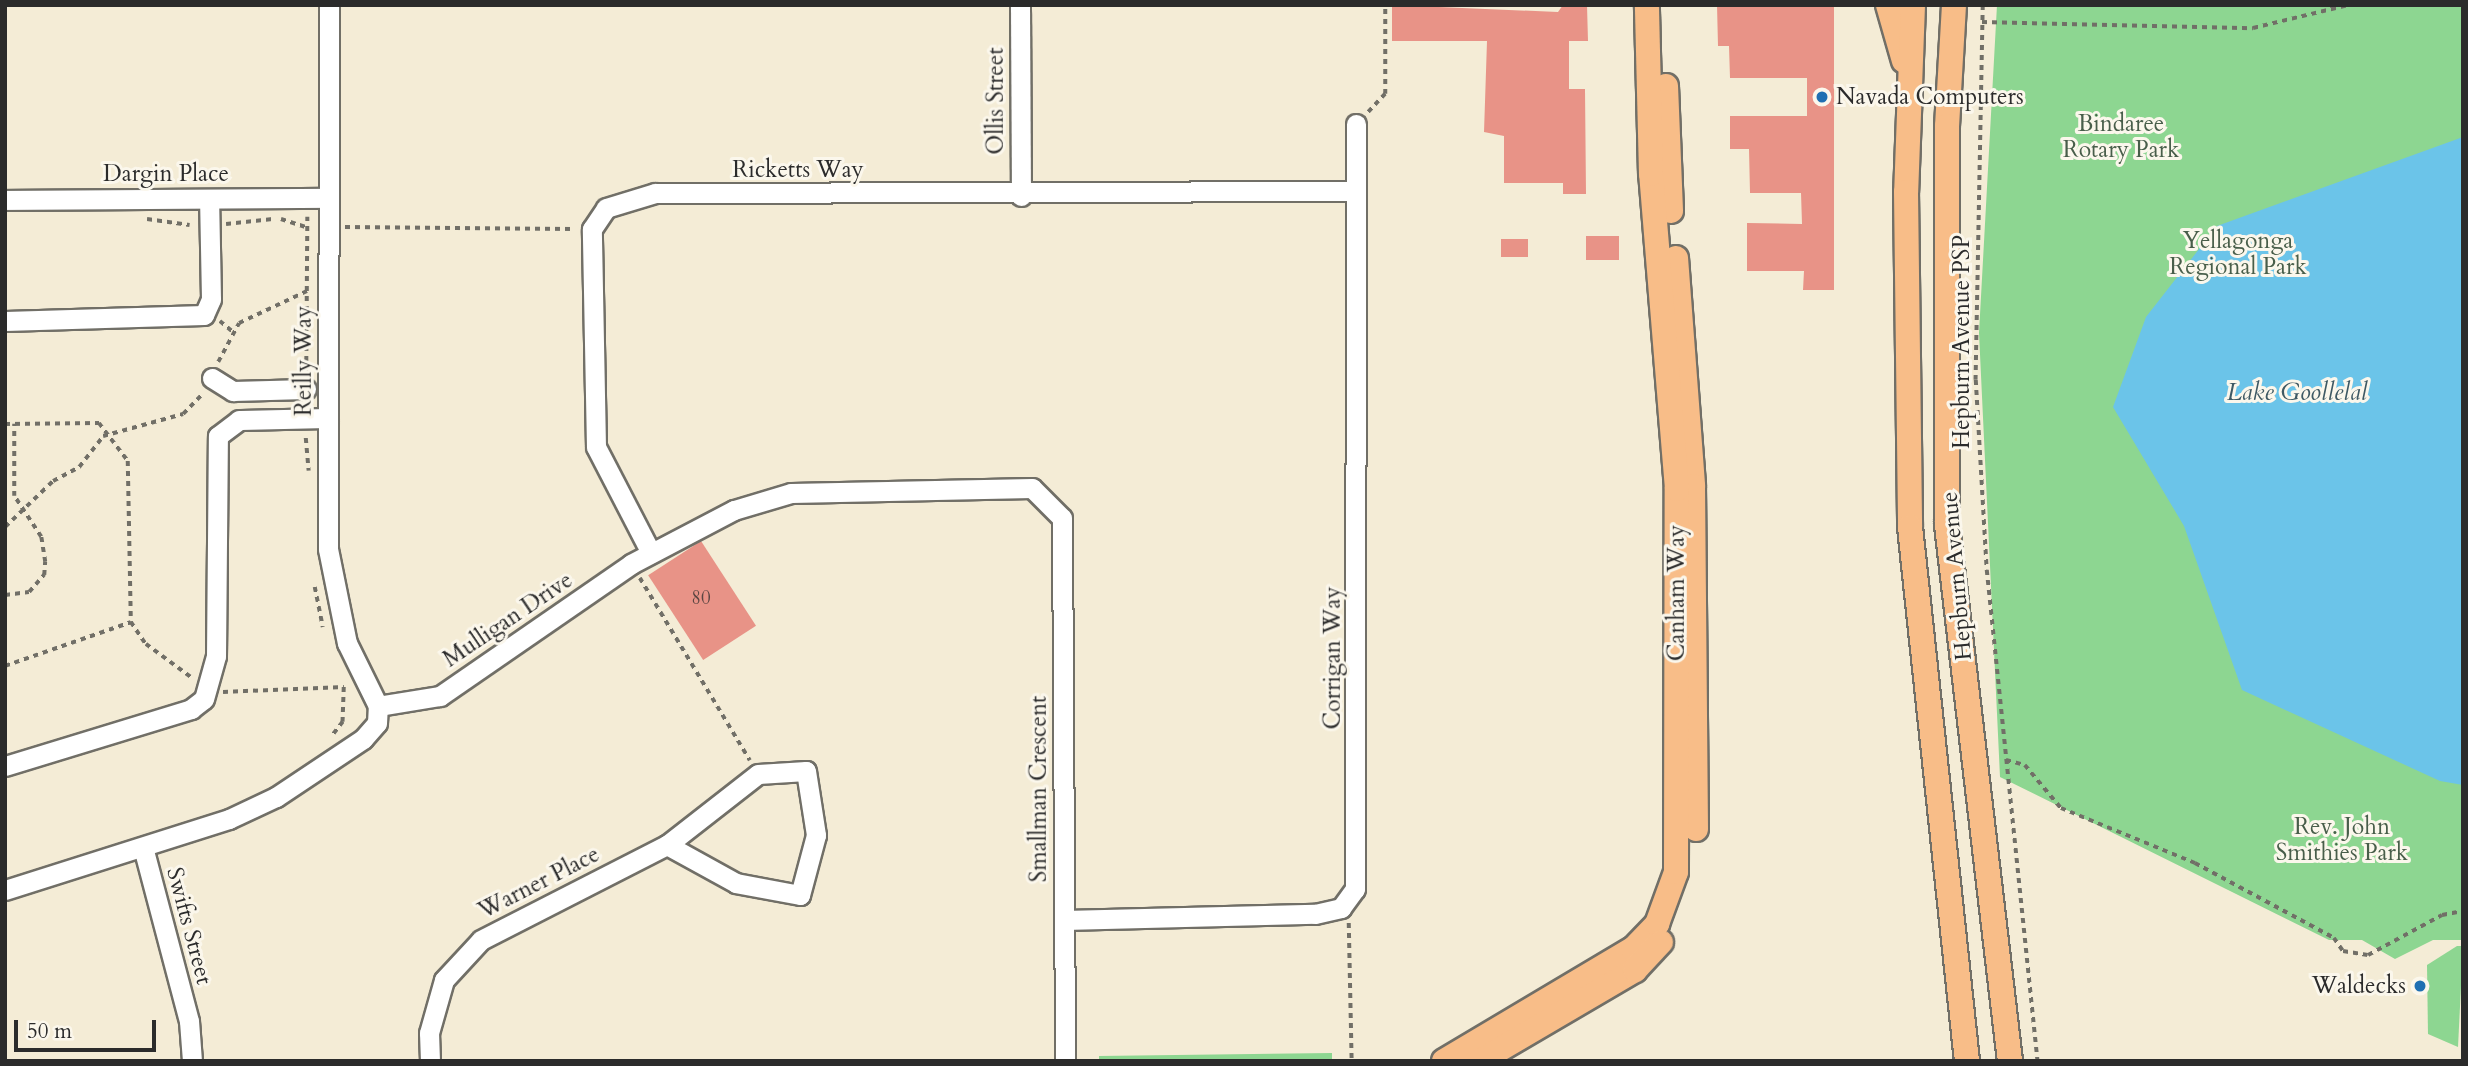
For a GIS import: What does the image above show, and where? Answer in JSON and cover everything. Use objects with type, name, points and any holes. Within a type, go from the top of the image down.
[{"type":"main road","name":"Canham Way","points":[[1444,1061],[1633,949],[1657,924],[1676,872],[1677,489],[1651,174],[1647,5]]},
{"type":"main road","name":"Canham Way","points":[[1480,1061],[1635,970],[1674,925],[1693,872],[1693,486],[1667,152],[1664,5]]},
{"type":"main road","points":[[1888,5],[1909,75]]},
{"type":"main road","name":"Hepburn Avenue","points":[[1913,5],[1909,75],[1910,527],[1967,1061]]},
{"type":"main road","name":"Hepburn Avenue","points":[[1954,5],[1947,126],[1948,525],[2010,1061]]},
{"type":"street","name":"Reilly Way","points":[[330,5],[328,418],[332,592],[347,643],[378,706]]},
{"type":"street","name":"Ollis Street","points":[[1020,5],[1021,196]]},
{"type":"street","name":"Corrigan Way","points":[[1349,900],[1359,845],[1356,124]]},
{"type":"street","name":"Ricketts Way","points":[[592,229],[606,208],[655,193],[1021,196],[1356,191]]},
{"type":"street","name":"Dargin Place","points":[[5,200],[328,198]]},
{"type":"street","points":[[5,321],[205,315],[211,299],[209,199]]},
{"type":"street","points":[[592,229],[596,447],[651,553]]},
{"type":"street","points":[[212,379],[233,391],[306,389]]},
{"type":"street","points":[[5,766],[191,709],[204,699],[216,656],[218,436],[239,420],[328,418]]},
{"type":"street","name":"Mulligan Drive","points":[[378,706],[440,696],[631,564],[734,510],[791,493],[1032,488],[1062,518]]},
{"type":"street","name":"Smallman Crescent","points":[[1062,518],[1065,1061]]},
{"type":"street","points":[[5,890],[143,847],[276,797],[363,739],[377,723],[378,706]]},
{"type":"street","points":[[667,845],[736,883],[800,895],[816,835],[806,772],[758,774]]},
{"type":"street","name":"Warner Place","points":[[430,1061],[429,1033],[444,980],[481,940],[667,845],[758,774]]},
{"type":"street","name":"Swifts Street","points":[[143,847],[189,1021],[192,1061]]},
{"type":"street","points":[[1064,920],[1315,914],[1349,900]]},
{"type":"path","points":[[1356,124],[1385,94],[1385,5]]},
{"type":"path","name":"Hepburn Avenue PSP","points":[[1983,5],[1976,380],[2006,761],[2038,1061]]},
{"type":"path","points":[[1982,22],[2253,28],[2348,5]]},
{"type":"path","points":[[131,218],[160,226],[210,225],[274,218],[307,227]]},
{"type":"path","points":[[329,227],[592,229]]},
{"type":"path","points":[[5,424],[99,423],[107,434],[23,514],[5,527]]},
{"type":"path","points":[[5,595],[29,592],[44,575],[41,537],[23,514],[14,472],[14,424]]},
{"type":"path","points":[[5,472],[14,472]]},
{"type":"path","points":[[631,564],[758,774]]},
{"type":"path","points":[[5,666],[131,622]]},
{"type":"path","points":[[2006,761],[2025,765],[2060,808],[2195,863],[2334,938],[2343,951],[2368,955],[2442,915],[2463,911]]},
{"type":"path","points":[[1349,900],[1352,1061]]},
{"type":"green space","name":"Yellagonga Regional Park","points":[[1997,5],[2463,5],[2463,940],[2433,940],[2395,959],[2362,940],[2329,940],[2000,777],[1979,333]]},
{"type":"green space","points":[[2457,946],[2463,946],[2458,1047],[2428,1034],[2427,965]]},
{"type":"green space","points":[[1332,1053],[1332,1061],[1099,1061],[1099,1056]]},
{"type":"water","name":"Lake Goollelal","points":[[2463,137],[2463,785],[2440,781],[2242,690],[2184,526],[2113,407],[2146,317],[2217,226]]},
{"type":"building","points":[[1392,5],[1558,12],[1563,5],[1587,5],[1588,41],[1569,41],[1569,89],[1585,89],[1586,194],[1563,194],[1563,183],[1504,183],[1504,136],[1484,132],[1487,41],[1392,41]]},
{"type":"building","points":[[1717,5],[1834,5],[1834,290],[1803,290],[1804,271],[1747,271],[1747,223],[1802,224],[1801,193],[1750,193],[1749,149],[1730,149],[1730,116],[1807,116],[1807,78],[1730,78],[1729,46],[1718,46]]},
{"type":"building","points":[[1586,236],[1619,236],[1619,260],[1586,260]]},
{"type":"building","points":[[1501,239],[1528,239],[1528,257],[1501,257]]},
{"type":"building","points":[[701,541],[756,626],[703,660],[648,575]]},
{"type":"place","name":"Navada Computers","points":[[1822,97]]},
{"type":"place","name":"Waldecks","points":[[2420,986]]},
{"type":"park label","name":"Bindaree Rotary Park","points":[[2121,137]]},
{"type":"park label","name":"Rev. John Smithies Park","points":[[2342,840]]}]
